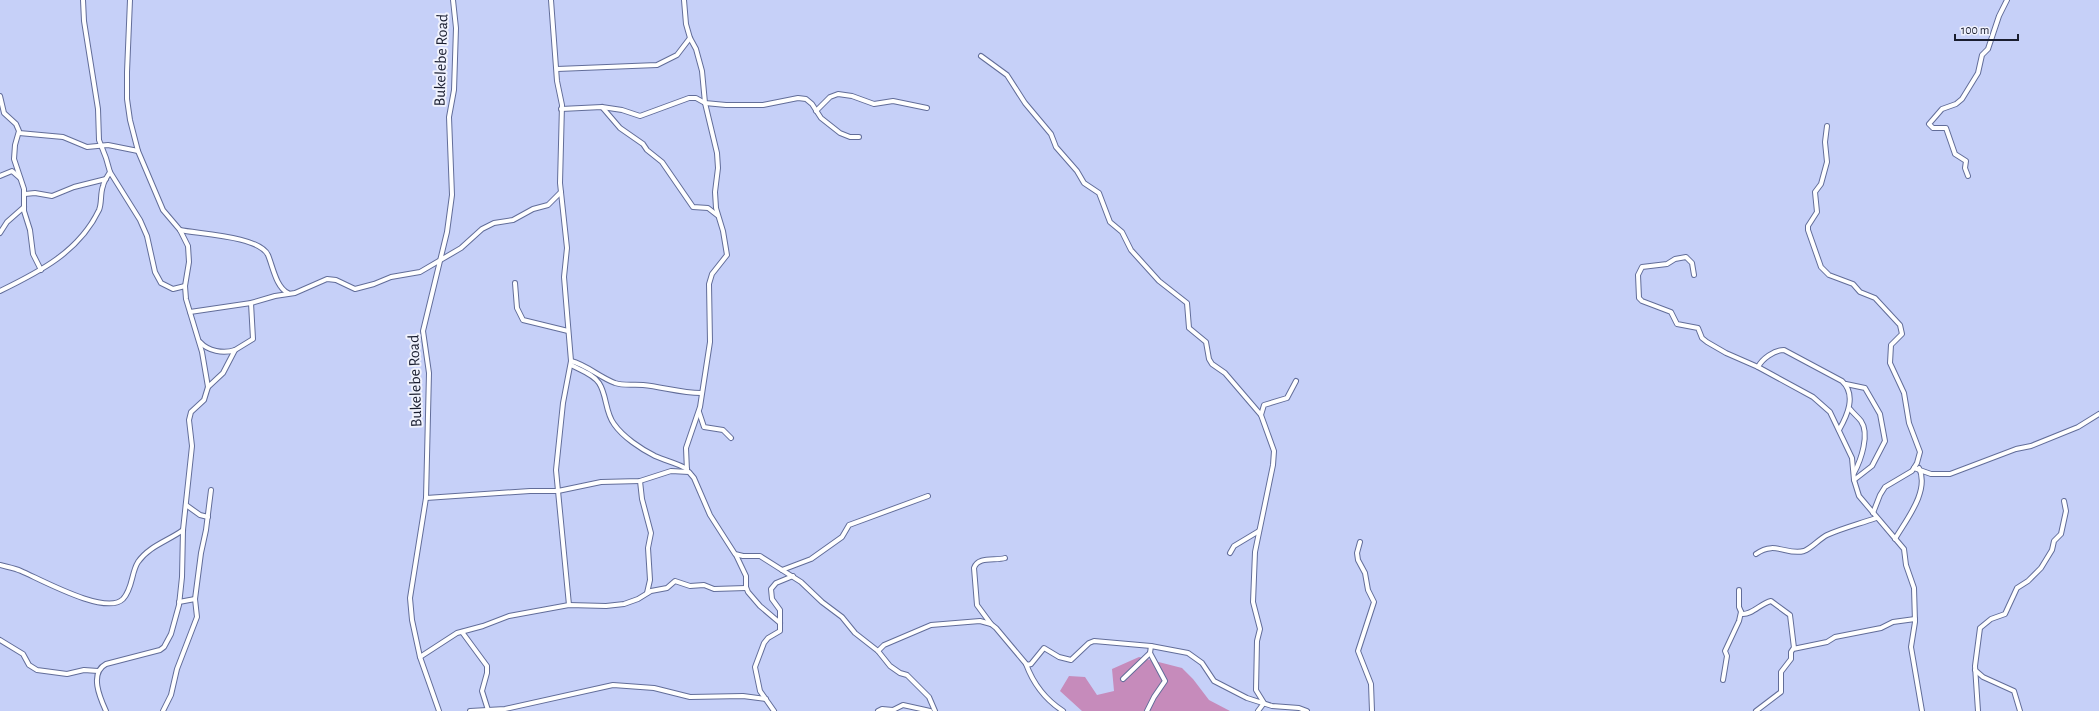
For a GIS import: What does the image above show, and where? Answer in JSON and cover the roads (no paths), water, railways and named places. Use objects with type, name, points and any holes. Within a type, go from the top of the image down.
[{"type":"street","points":[[83,0],[84,21],[98,109],[98,136],[110,172],[140,220],[147,236],[155,272],[161,283],[173,289],[185,286]]},
{"type":"street","points":[[0,640],[23,654],[29,665],[37,670],[67,674],[84,670],[98,671],[106,664],[160,650],[164,647],[171,634],[179,602],[183,530],[192,446],[190,416],[204,400],[208,387],[198,340],[186,299],[185,286],[188,273],[189,251],[187,241],[163,210],[138,151],[126,99],[130,0]]},
{"type":"street","name":"Bukelebe Road","points":[[439,711],[420,657],[412,620],[410,598],[426,498],[429,374],[423,331],[447,232],[452,195],[449,117],[454,90],[456,28],[453,0]]},
{"type":"street","points":[[551,0],[561,109],[561,192],[567,240],[564,277],[571,363],[563,399],[556,470],[569,605]]},
{"type":"street","points":[[684,0],[684,17],[690,38],[695,45],[702,71],[705,103],[718,160],[715,192],[718,215],[723,231],[727,256],[712,274],[709,284],[710,342],[699,412],[700,420],[704,427],[720,429],[731,438]]},
{"type":"street","points":[[1968,176],[1964,168],[1966,161],[1955,154],[1946,128],[1933,128],[1929,124],[1942,109],[1956,104],[1962,99],[1978,73],[1982,55],[1988,49],[1999,16],[2007,0]]},
{"type":"street","points":[[557,69],[657,65],[677,56],[690,38]]},
{"type":"street","points":[[981,56],[1007,75],[1025,103],[1051,134],[1056,147],[1077,171],[1084,183],[1099,193],[1110,222],[1122,232],[1131,250],[1159,281],[1187,303],[1189,328],[1206,342],[1209,359],[1212,364],[1225,373],[1261,415],[1274,453],[1255,552],[1253,602],[1260,629],[1257,641],[1256,690],[1264,703]]},
{"type":"street","points":[[816,111],[830,97],[838,94],[852,96],[874,104],[893,101],[927,108]]},
{"type":"street","points":[[0,96],[4,114],[16,124],[19,133],[15,145],[14,159],[25,194],[24,207],[30,230],[34,256],[40,270]]},
{"type":"street","points":[[561,109],[602,107],[622,110],[638,116],[686,98],[696,98],[705,103],[763,105],[802,98],[810,102],[821,118],[840,133],[850,137],[859,137]]},
{"type":"street","points":[[602,107],[620,128],[643,144],[647,150],[662,162],[694,207],[708,208],[718,215]]},
{"type":"street","points":[[1827,126],[1827,162],[1821,184],[1815,192],[1817,212],[1808,226],[1808,230],[1821,267],[1825,272],[1837,279],[1854,284],[1860,292],[1875,298],[1901,327],[1902,334],[1891,345],[1890,363],[1904,393],[1909,423],[1919,449],[1917,463],[1914,468],[1885,487],[1873,513]]},
{"type":"street","points":[[19,133],[63,137],[84,147],[108,145],[138,151]]},
{"type":"street","points":[[0,176],[12,171],[21,178]]},
{"type":"street","points":[[0,291],[26,279],[68,252],[81,238],[99,209],[102,187],[110,172]]},
{"type":"street","points":[[25,194],[35,193],[52,196],[74,187],[106,179]]},
{"type":"street","points":[[190,312],[251,303],[297,292],[330,279],[356,289],[391,277],[420,272],[461,248],[482,229],[494,223],[513,220],[533,209],[548,205],[561,192]]},
{"type":"street","points":[[0,233],[7,222],[24,207]]},
{"type":"street","points":[[180,230],[222,235],[254,245],[268,255],[280,286],[289,293]]},
{"type":"street","points":[[1694,275],[1692,263],[1686,257],[1667,264],[1642,267],[1638,275],[1639,298],[1642,301],[1671,312],[1677,324],[1698,328],[1702,338],[1707,342],[1726,354],[1758,366],[1813,397],[1830,412],[1852,458],[1853,475],[1859,496],[1876,518],[1904,548],[1906,565],[1913,584],[1915,619],[1911,647],[1922,711]]},
{"type":"street","points":[[515,283],[517,308],[523,320],[568,331]]},
{"type":"street","points":[[198,340],[205,348],[227,352],[235,350],[253,339],[251,303]]},
{"type":"street","points":[[208,387],[223,373],[235,350]]},
{"type":"street","points":[[1758,366],[1772,354],[1784,350],[1804,362],[1837,377],[1846,384],[1865,388],[1880,414],[1885,443],[1875,463],[1854,480]]},
{"type":"street","points":[[571,363],[584,365],[605,379],[617,384],[640,384],[674,391],[701,393]]},
{"type":"street","points":[[571,363],[600,384],[610,417],[614,424],[627,436],[654,456],[672,461],[687,470],[694,478],[705,506],[736,555],[746,576],[746,588],[756,601],[780,623]]},
{"type":"street","points":[[1261,415],[1264,406],[1287,398],[1296,381]]},
{"type":"street","points":[[1846,384],[1850,409],[1861,421],[1864,431],[1860,461],[1853,475]]},
{"type":"street","points":[[1839,430],[1850,409]]},
{"type":"street","points":[[687,470],[687,440],[699,412]]},
{"type":"street","points":[[1914,468],[1931,474],[1950,474],[2016,449],[2031,446],[2078,427],[2099,414]]},
{"type":"street","points":[[1895,539],[1919,496],[1922,477],[1917,463]]},
{"type":"street","points":[[426,498],[530,491],[558,491],[594,483],[640,481],[666,472],[687,470]]},
{"type":"street","points":[[640,481],[642,499],[651,533],[648,548],[650,580],[647,593]]},
{"type":"street","points":[[163,711],[171,696],[177,669],[196,621],[195,599],[200,553],[208,517],[211,490]]},
{"type":"street","points":[[782,570],[811,560],[842,537],[849,525],[928,496]]},
{"type":"street","points":[[1978,711],[1975,670],[1980,628],[1991,619],[2005,614],[2018,588],[2028,581],[2041,568],[2052,550],[2054,541],[2062,533],[2066,511],[2064,501]]},
{"type":"street","points":[[186,505],[200,515],[208,517]]},
{"type":"street","points":[[1756,554],[1763,550],[1776,548],[1793,551],[1804,550],[1823,537],[1843,528],[1876,518]]},
{"type":"street","points":[[0,565],[20,570],[94,602],[115,603],[123,599],[127,593],[139,561],[156,545],[183,530]]},
{"type":"street","points":[[1230,553],[1234,546],[1259,531]]},
{"type":"street","points":[[1360,542],[1357,553],[1358,560],[1364,569],[1368,590],[1374,602],[1358,651],[1371,684],[1372,711]]},
{"type":"street","points":[[736,555],[760,556],[793,576],[838,614],[855,633],[878,651],[890,666],[900,673],[908,675],[929,697],[935,711]]},
{"type":"street","points":[[1005,558],[983,560],[977,563],[974,568],[977,605],[991,624],[1026,664],[1033,680],[1045,696],[1063,711]]},
{"type":"street","points":[[774,711],[760,691],[756,677],[756,662],[766,640],[779,633],[780,610],[772,598],[771,589],[776,583],[793,576]]},
{"type":"street","points":[[420,657],[453,635],[509,616],[569,605],[620,605],[632,601],[647,593],[667,588],[677,580],[690,586],[704,585],[714,589],[746,588]]},
{"type":"street","points":[[1724,680],[1727,656],[1725,650],[1739,621],[1741,612],[1739,590]]},
{"type":"street","points":[[179,602],[195,599]]},
{"type":"street","points":[[1741,612],[1748,614],[1759,605],[1769,601],[1774,601],[1791,616],[1794,648],[1791,652],[1791,659],[1782,672],[1781,692],[1756,711]]},
{"type":"street","points":[[1794,648],[1827,642],[1835,637],[1883,628],[1893,622],[1915,619]]},
{"type":"street","points":[[878,651],[884,645],[931,625],[976,621],[991,624]]},
{"type":"street","points":[[462,632],[487,666],[487,673],[482,691],[488,710]]},
{"type":"street","points":[[1026,664],[1031,664],[1044,648],[1058,657],[1073,659],[1086,645],[1094,640],[1151,646],[1188,653],[1202,664],[1212,678],[1218,683],[1247,698],[1276,707],[1303,709],[1307,711]]},
{"type":"street","points":[[1147,711],[1154,696],[1165,681],[1150,653],[1151,646]]},
{"type":"street","points":[[1123,679],[1150,653]]},
{"type":"street","points":[[1975,670],[1983,677],[2014,691],[2020,711]]},
{"type":"street","points":[[98,671],[98,692],[106,711]]},
{"type":"street","points":[[470,711],[532,704],[576,692],[615,685],[654,688],[690,697],[748,696],[766,699]]},
{"type":"street","points":[[1258,711],[1264,703]]},
{"type":"street","points":[[878,711],[882,709],[895,710],[903,705],[930,711]]}]
